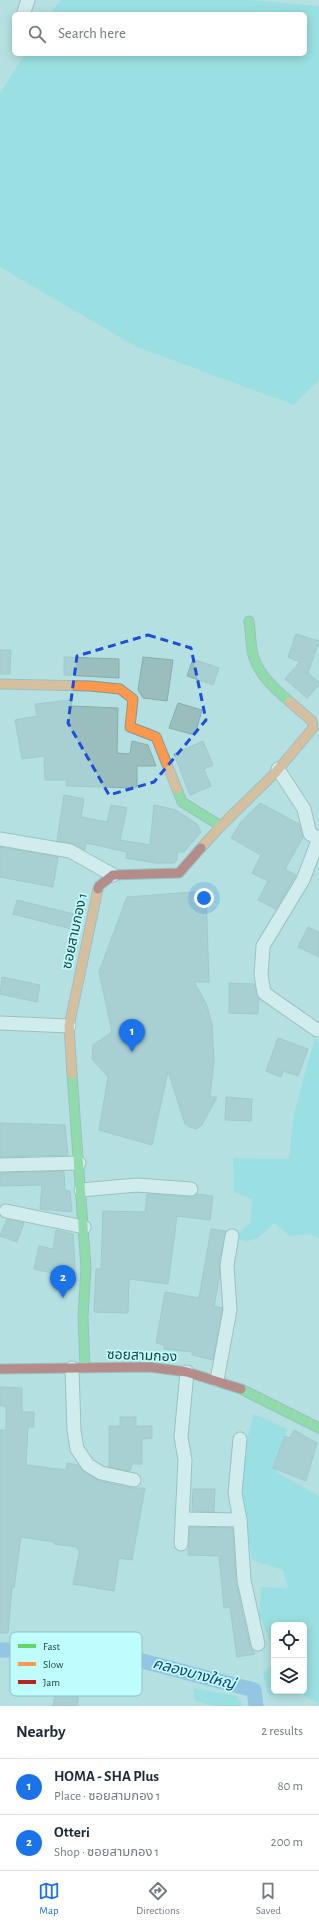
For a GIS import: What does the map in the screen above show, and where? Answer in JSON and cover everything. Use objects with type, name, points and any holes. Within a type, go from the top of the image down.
[{"type":"street","points":[[0,839],[70,851],[113,875],[179,873],[221,826],[278,769],[309,733],[313,724],[312,721],[267,679],[258,668],[254,658],[249,621]]},
{"type":"street","points":[[0,684],[90,686],[120,689],[133,699],[130,727],[156,737],[182,802],[221,826]]},
{"type":"street","points":[[278,769],[304,810],[310,834],[319,838],[303,880],[263,946],[261,959],[264,993],[317,1030]]},
{"type":"street","name":"ซอยสามกอง 1","points":[[79,1368],[86,1268],[68,1026],[99,886],[113,875]]},
{"type":"street","points":[[0,1023],[68,1026]]},
{"type":"street","points":[[0,1165],[79,1163]]},
{"type":"street","points":[[81,1190],[122,1186],[191,1189]]},
{"type":"street","points":[[6,1211],[84,1227]]},
{"type":"street","points":[[217,1380],[230,1310],[227,1265],[232,1236]]},
{"type":"street","name":"ซอยสามกอง","points":[[0,1369],[149,1367],[187,1372],[236,1386],[298,1416],[319,1428]]},
{"type":"street","points":[[79,1368],[74,1431],[77,1449],[88,1465],[101,1473],[134,1480]]},
{"type":"street","points":[[181,1544],[185,1460],[181,1437],[187,1372]]},
{"type":"street","points":[[240,1439],[236,1468],[235,1493],[240,1520],[244,1580],[258,1644]]},
{"type":"street","points":[[182,1519],[240,1520]]},
{"type":"highlighted area","points":[[148,635],[191,648],[206,720],[154,782],[109,795],[68,723],[77,656]]},
{"type":"shaded area","points":[[60,0],[252,0],[319,6],[319,380],[294,405],[135,346],[0,267],[0,93],[24,56],[307,56],[307,12],[52,12]]},
{"type":"shaded area","points":[[315,1038],[319,1042],[319,1238],[308,1234],[290,1236],[274,1223],[258,1238],[245,1242],[236,1236],[251,1222],[252,1199],[234,1192],[233,1158],[289,1159],[294,1113]]},
{"type":"shaded area","points":[[254,1414],[287,1429],[276,1472],[319,1496],[319,1704],[303,1695],[269,1695],[263,1673],[271,1666],[271,1694],[307,1694],[307,1622],[271,1622],[271,1643],[259,1615],[261,1587],[288,1588],[283,1570],[252,1560],[241,1485],[245,1447]]},
{"type":"shaded area","points":[[193,1688],[237,1696],[243,1706],[213,1706],[195,1701]]},
{"type":"building","points":[[296,634],[319,641],[308,673],[319,682],[319,685],[307,698],[285,679],[300,662],[288,657]]},
{"type":"building","points":[[0,650],[11,650],[10,674],[0,674]]},
{"type":"building","points":[[64,657],[119,659],[119,678],[64,675]]},
{"type":"building","points":[[143,657],[173,660],[167,701],[143,698],[138,690]]},
{"type":"building","points":[[193,659],[219,668],[213,685],[187,676]]},
{"type":"building","points":[[71,700],[71,706],[118,708],[117,753],[130,754],[132,741],[148,745],[156,766],[137,766],[137,788],[66,786],[67,780],[45,780],[44,756],[22,759],[15,720],[37,716],[35,704]]},
{"type":"building","points":[[178,703],[202,710],[195,735],[169,728]]},
{"type":"building","points":[[203,741],[213,765],[204,769],[211,786],[190,795],[174,754]]},
{"type":"building","points":[[64,795],[84,799],[81,817],[107,822],[111,805],[127,808],[120,840],[150,845],[154,805],[176,810],[197,824],[201,832],[184,852],[177,852],[177,860],[174,863],[156,863],[126,858],[127,852],[86,843],[85,850],[72,843],[57,841]]},
{"type":"building","points":[[260,803],[299,824],[303,837],[285,869],[296,875],[276,909],[258,900],[268,881],[252,873],[261,855],[231,838],[241,822]]},
{"type":"building","points":[[0,847],[58,857],[53,887],[0,877]]},
{"type":"building","points":[[206,891],[209,982],[194,982],[206,1003],[212,1024],[214,1062],[210,1097],[217,1097],[202,1125],[196,1129],[190,1127],[185,1124],[168,1071],[152,1145],[99,1130],[108,1077],[92,1059],[93,1045],[112,1032],[99,972],[127,897]]},
{"type":"building","points":[[17,900],[82,916],[79,931],[13,914]]},
{"type":"building","points":[[308,927],[319,932],[319,957],[298,947]]},
{"type":"building","points":[[2,977],[40,985],[37,1002],[0,994]]},
{"type":"building","points":[[229,983],[254,984],[259,999],[258,1014],[229,1013]]},
{"type":"building","points":[[278,1038],[308,1049],[298,1076],[283,1071],[281,1077],[266,1071]]},
{"type":"building","points":[[226,1097],[252,1099],[251,1121],[225,1120]]},
{"type":"building","points":[[0,1123],[65,1125],[68,1155],[0,1157]]},
{"type":"building","points":[[64,1171],[65,1190],[70,1191],[72,1212],[40,1209],[42,1185],[0,1186],[0,1173]]},
{"type":"building","points":[[147,1194],[190,1197],[197,1194],[213,1196],[210,1220],[177,1216],[168,1284],[129,1279],[128,1313],[94,1312],[96,1269],[101,1269],[103,1211],[145,1212]]},
{"type":"building","points":[[7,1219],[24,1223],[17,1242],[0,1236]]},
{"type":"building","points":[[211,1229],[226,1231],[219,1264],[220,1274],[214,1306],[222,1308],[222,1310],[213,1360],[192,1355],[192,1352],[164,1349],[164,1345],[156,1343],[165,1292],[199,1298]]},
{"type":"building","points":[[56,1230],[73,1234],[75,1268],[74,1278],[34,1269],[39,1246],[53,1249]]},
{"type":"building","points":[[0,1387],[22,1388],[22,1412],[34,1412],[34,1427],[28,1427],[26,1465],[66,1470],[67,1463],[78,1465],[84,1472],[99,1481],[132,1488],[145,1488],[132,1560],[119,1558],[114,1591],[73,1584],[80,1549],[77,1549],[77,1547],[21,1537],[14,1588],[12,1587],[8,1633],[0,1633],[0,1430],[6,1430],[6,1406],[0,1406]]},
{"type":"building","points":[[120,1417],[136,1417],[136,1426],[152,1426],[152,1438],[142,1439],[142,1464],[132,1464],[130,1471],[109,1467],[109,1426],[120,1426]]},
{"type":"building","points":[[294,1430],[317,1443],[306,1481],[273,1468],[285,1436],[290,1438]]},
{"type":"building","points":[[193,1489],[215,1489],[214,1512],[192,1511]]},
{"type":"building","points":[[190,1527],[233,1528],[236,1582],[250,1646],[255,1654],[237,1657],[230,1607],[224,1608],[219,1556],[188,1555]]},
{"type":"building","points":[[55,1696],[79,1696],[77,1706],[53,1706]]},
{"type":"waterway","name":"คลองบางใหญ่","points":[[0,1650],[10,1650]]},
{"type":"waterway","name":"คลองบางใหญ่","points":[[142,1661],[254,1690],[256,1706]]},
{"type":"traffic: fast","points":[[249,621],[252,649],[260,671],[279,693],[290,702]]},
{"type":"traffic: fast","points":[[177,789],[182,802],[221,826]]},
{"type":"traffic: fast","points":[[72,1074],[86,1268],[83,1317],[85,1368]]},
{"type":"traffic: fast","points":[[241,1389],[319,1428]]},
{"type":"traffic: slow","points":[[0,684],[90,686],[120,689],[133,699],[130,727],[156,737],[177,789]]},
{"type":"traffic: slow","points":[[201,848],[221,826],[276,772],[313,728],[312,721],[290,702]]},
{"type":"traffic: slow","points":[[72,1074],[69,1026],[98,889]]},
{"type":"traffic: jam","points":[[98,889],[99,886],[113,875],[179,873],[201,848]]},
{"type":"traffic: jam","points":[[0,1369],[149,1367],[187,1372],[241,1389]]},
{"type":"place","name":"HOMA - SHA Plus","points":[[132,1052]]},
{"type":"place","name":"Otteri","points":[[63,1298]]}]
